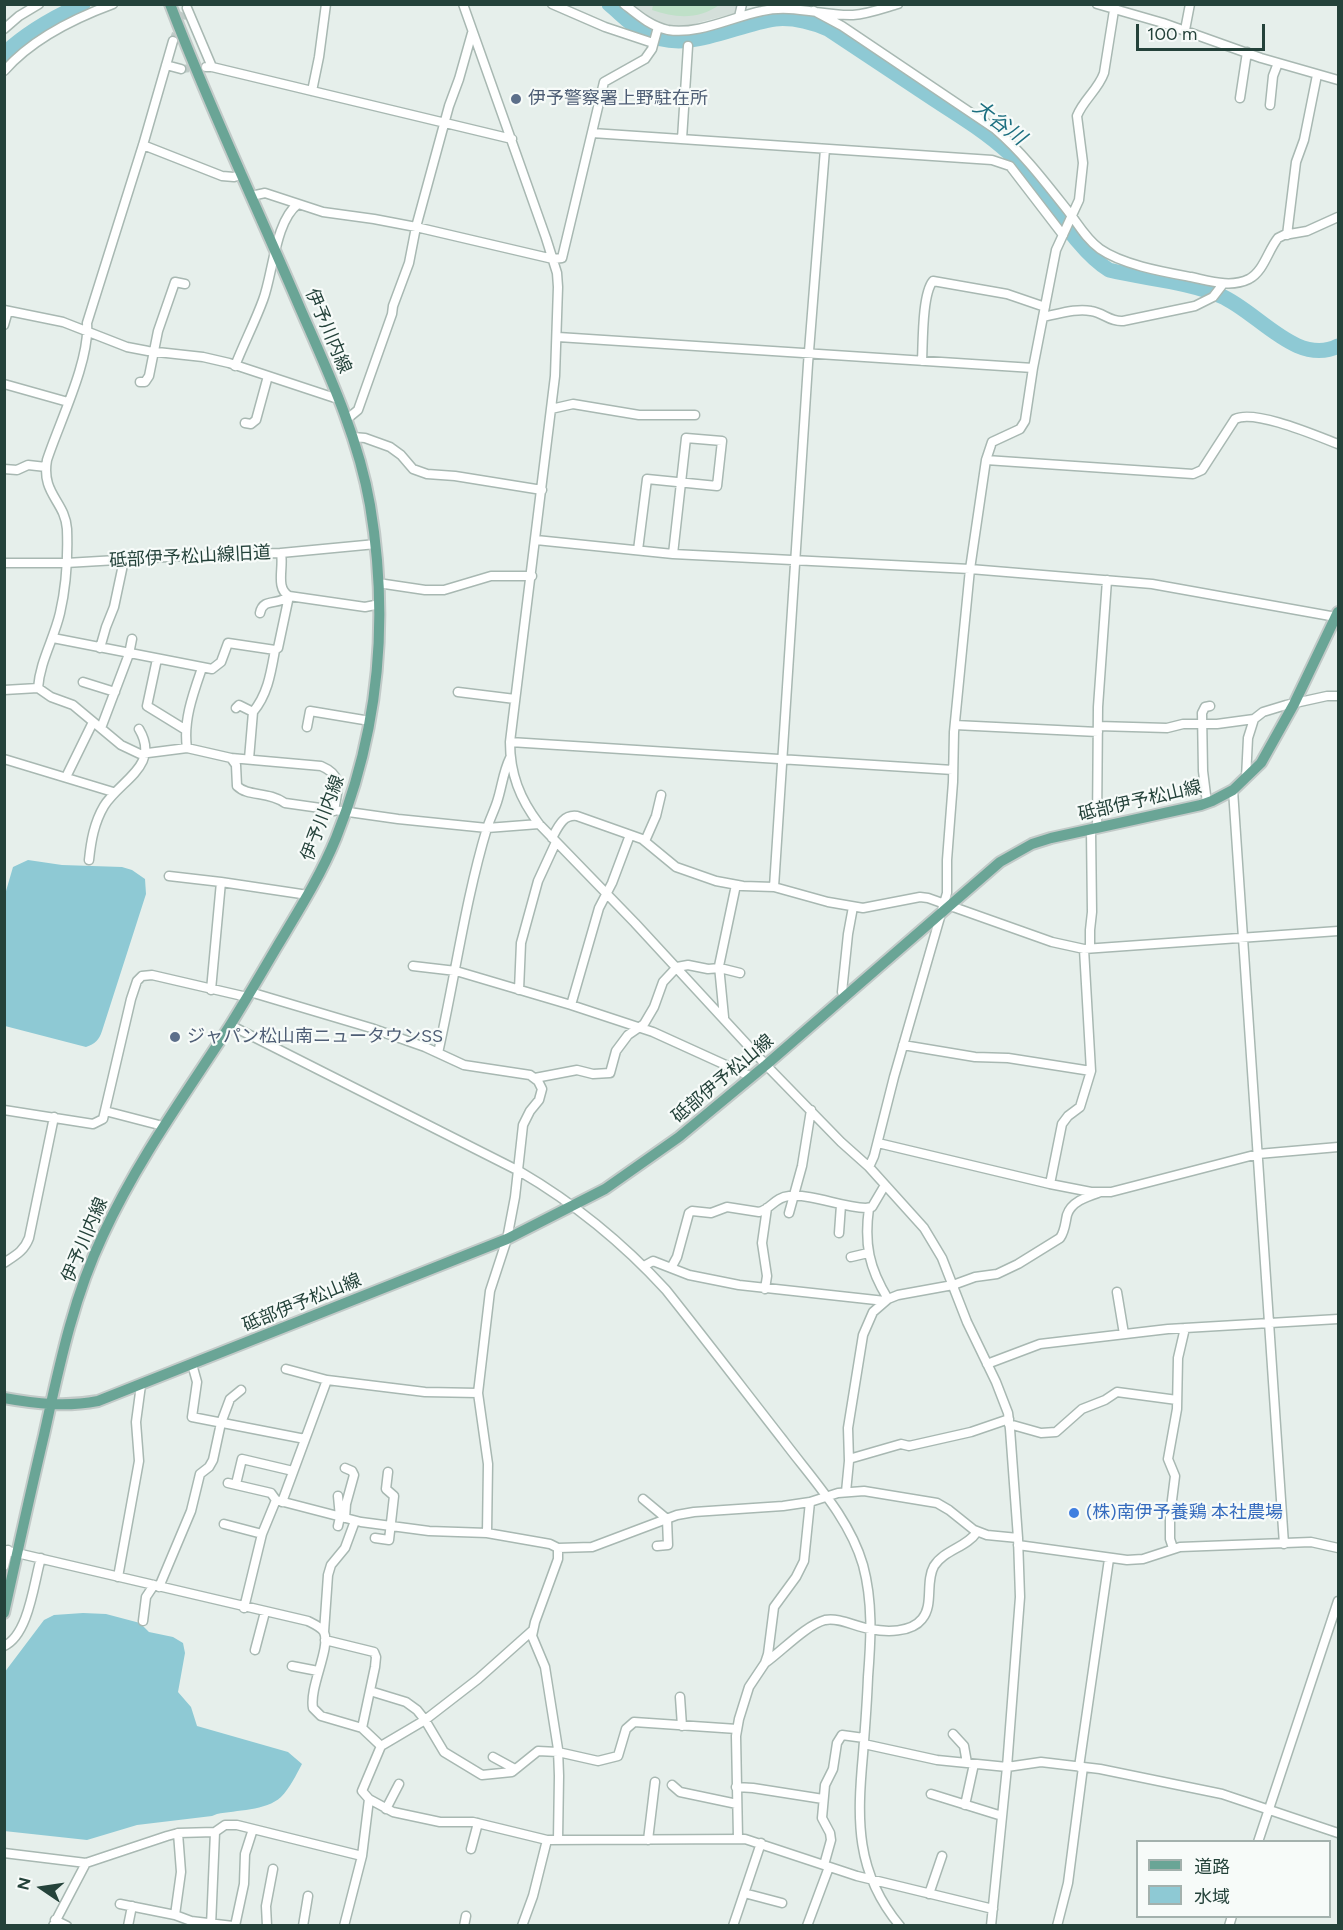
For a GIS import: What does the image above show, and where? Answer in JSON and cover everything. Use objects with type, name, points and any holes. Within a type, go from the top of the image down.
[{"type":"main road","name":"伊予川内線","points":[[4,1613],[10,1551],[72,1320],[88,1269],[135,1171],[230,1024],[308,895],[335,840],[340,812],[360,767],[377,678],[380,604],[376,544],[366,484],[353,437],[170,4]]},
{"type":"main road","name":"砥部伊予松山線","points":[[4,1398],[50,1405],[98,1401],[507,1239],[574,1206],[644,1163],[679,1137],[766,1065],[944,907],[1000,862],[1018,851],[1051,838],[1207,803],[1233,790],[1261,763],[1270,750],[1337,615]]},
{"type":"street","points":[[4,29],[39,4]]},
{"type":"street","points":[[4,71],[30,48],[51,34],[73,21],[113,4]]},
{"type":"street","points":[[312,91],[326,4]]},
{"type":"street","points":[[463,4],[553,260],[558,286],[558,337],[551,409],[510,742],[510,758],[516,784],[527,809],[539,824],[677,967],[766,1065],[841,1142],[869,1167],[924,1228],[942,1258],[1002,1396],[1009,1421],[1020,1597],[1007,1767],[991,1926]]},
{"type":"street","points":[[552,4],[605,27],[654,41]]},
{"type":"street","points":[[624,4],[648,23],[657,28],[669,30],[687,30],[774,9],[802,7],[814,11],[842,26],[995,129],[1015,146],[1087,237],[1101,250],[1218,290]]},
{"type":"street","points":[[739,17],[742,4]]},
{"type":"street","points":[[814,11],[855,15],[898,4]]},
{"type":"street","points":[[1097,4],[1114,7],[1278,63],[1338,80]]},
{"type":"street","points":[[1185,30],[1190,4]]},
{"type":"street","points":[[869,1167],[878,1143],[903,1045],[944,907],[948,883],[947,860],[951,824],[955,725],[970,569],[986,460],[992,442],[1020,429],[1025,421],[1056,250],[1079,200],[1083,163],[1077,116],[1101,82],[1114,7]]},
{"type":"street","points":[[186,9],[209,67],[512,139]]},
{"type":"street","points":[[251,196],[265,193],[323,212],[416,227],[553,260],[562,258],[604,82],[645,59],[654,41],[657,28]]},
{"type":"street","points":[[347,420],[358,410],[406,273],[416,227],[472,32]]},
{"type":"street","points":[[38,688],[40,671],[60,612],[66,562],[65,518],[62,509],[50,492],[46,480],[46,467],[51,446],[68,402],[88,332],[87,323],[143,145],[173,40]]},
{"type":"street","points":[[682,139],[688,46]]},
{"type":"street","points":[[1240,98],[1247,52]]},
{"type":"street","points":[[1270,105],[1273,76],[1278,63]]},
{"type":"street","points":[[166,65],[181,69]]},
{"type":"street","points":[[1287,235],[1296,162],[1304,140],[1317,75]]},
{"type":"street","points":[[592,133],[1003,162],[1017,174],[1063,235]]},
{"type":"street","points":[[143,145],[222,176],[234,177],[242,174]]},
{"type":"street","points":[[774,887],[825,148]]},
{"type":"street","points":[[235,366],[264,299],[275,251],[288,213],[298,204]]},
{"type":"street","points":[[1043,317],[1086,310],[1094,311],[1116,321],[1123,321],[1195,306],[1218,290],[1255,274],[1278,238],[1307,231],[1338,217]]},
{"type":"street","points":[[922,361],[925,310],[930,285],[933,281],[1007,294],[1045,307]]},
{"type":"street","points":[[140,382],[145,382],[149,376],[154,351],[175,282],[185,284]]},
{"type":"street","points":[[4,325],[6,311],[63,322],[127,347],[203,357],[338,399]]},
{"type":"street","points":[[558,337],[1033,368]]},
{"type":"street","points":[[245,423],[251,424],[255,420],[268,376]]},
{"type":"street","points":[[4,384],[68,402]]},
{"type":"street","points":[[551,409],[573,404],[639,415],[695,415]]},
{"type":"street","points":[[986,460],[1193,474],[1203,471],[1234,419],[1244,417],[1261,418],[1296,428],[1338,444]]},
{"type":"street","points":[[353,437],[365,438],[390,447],[401,455],[413,469],[427,474],[455,476],[542,490]]},
{"type":"street","points":[[638,550],[647,480],[681,483],[717,486],[722,441],[686,438],[681,483],[674,554]]},
{"type":"street","points":[[4,470],[18,470],[28,465],[46,467]]},
{"type":"street","points":[[536,540],[674,554],[970,569],[1152,584],[1337,615]]},
{"type":"street","name":"砥部伊予松山線旧道","points":[[4,563],[280,553],[376,544]]},
{"type":"street","points":[[280,553],[283,565],[280,582],[282,589],[289,596],[365,607],[380,604]]},
{"type":"street","points":[[100,648],[114,607],[124,560]]},
{"type":"street","points":[[378,583],[425,590],[444,590],[491,576],[532,576]]},
{"type":"street","points":[[1050,1184],[1062,1124],[1080,1107],[1091,1071],[1087,948],[1092,912],[1098,729],[1107,580]]},
{"type":"street","points":[[260,613],[261,606],[264,604],[284,602],[289,596]]},
{"type":"street","points":[[249,759],[253,712],[261,701],[266,687],[275,650],[278,648],[289,596]]},
{"type":"street","points":[[53,638],[212,669],[218,666],[228,643],[275,650]]},
{"type":"street","points":[[101,728],[129,654],[132,639]]},
{"type":"street","points":[[157,659],[147,706],[186,730]]},
{"type":"street","points":[[187,748],[186,730],[195,687],[202,668]]},
{"type":"street","points":[[83,682],[115,692]]},
{"type":"street","points":[[4,690],[38,688],[51,697],[73,705],[132,751],[144,755],[187,748],[231,758],[321,766],[334,773],[338,780],[340,812]]},
{"type":"street","points":[[458,692],[515,699]]},
{"type":"street","points":[[955,725],[1098,729],[1167,728],[1183,723],[1217,724],[1254,718],[1273,709],[1327,696],[1338,696]]},
{"type":"street","points":[[236,708],[242,705],[253,712]]},
{"type":"street","points":[[1207,803],[1203,771],[1203,710],[1210,706]]},
{"type":"street","points":[[307,727],[310,711],[370,720]]},
{"type":"street","points":[[1246,778],[1248,738],[1254,718]]},
{"type":"street","points":[[66,777],[93,722]]},
{"type":"street","points":[[89,860],[95,825],[113,792],[141,766],[144,755],[143,736],[139,729]]},
{"type":"street","points":[[510,742],[953,770]]},
{"type":"street","points":[[231,758],[236,765],[237,786],[242,791],[275,796],[285,803],[340,812],[487,828],[539,824]]},
{"type":"street","points":[[438,1053],[466,914],[487,828],[497,804],[505,768],[510,758]]},
{"type":"street","points":[[4,759],[113,792]]},
{"type":"street","points":[[1233,790],[1284,1544]]},
{"type":"street","points":[[645,841],[656,816],[661,795]]},
{"type":"street","points":[[519,990],[521,943],[538,881],[562,822],[572,816],[645,841],[676,867],[716,881],[736,885],[774,887],[853,907],[872,907],[920,897],[1052,942],[1087,948],[1338,931]]},
{"type":"street","points":[[571,1005],[599,908],[607,894],[630,835]]},
{"type":"street","points":[[169,876],[308,895]]},
{"type":"street","points":[[211,990],[222,882]]},
{"type":"street","points":[[724,1017],[720,968],[736,885]]},
{"type":"street","points":[[845,996],[842,992],[853,907]]},
{"type":"street","points":[[4,1110],[93,1124],[103,1119],[131,999],[137,981],[142,976],[152,975],[211,990],[248,994],[370,1028],[464,1065],[535,1077],[577,1070],[593,1074],[610,1073],[619,1046],[632,1031],[640,1028],[650,1015],[663,982],[677,967],[688,965],[708,969],[720,968],[740,973]]},
{"type":"street","points":[[413,966],[456,972],[571,1005],[640,1028],[752,1077]]},
{"type":"street","points":[[230,1024],[519,1171],[550,1189],[602,1227],[644,1266],[690,1320],[827,1497],[851,1534],[862,1564],[869,1594],[871,1630],[859,1818],[862,1848],[871,1880],[885,1906],[900,1926]]},
{"type":"street","points":[[903,1045],[975,1057],[1008,1058],[1091,1071]]},
{"type":"street","points":[[487,1533],[488,1464],[478,1394],[490,1291],[507,1239],[519,1171],[523,1125],[539,1100],[542,1089],[535,1077]]},
{"type":"street","points":[[789,1213],[802,1166],[811,1110]]},
{"type":"street","points":[[105,1112],[164,1126]]},
{"type":"street","points":[[4,1263],[25,1247],[29,1238],[54,1117]]},
{"type":"street","points":[[878,1143],[1050,1184],[1099,1193],[1111,1192],[1258,1154],[1338,1147]]},
{"type":"street","points":[[671,1268],[677,1257],[689,1213],[692,1211],[711,1213],[728,1207],[759,1212],[780,1198],[794,1197],[869,1208],[879,1198],[885,1185]]},
{"type":"street","points":[[846,1492],[849,1459],[848,1432],[863,1335],[873,1312],[886,1300],[898,1295],[953,1285],[1009,1269],[1060,1238],[1064,1233],[1070,1209],[1076,1203],[1099,1193]]},
{"type":"street","points":[[839,1233],[841,1205]]},
{"type":"street","points":[[765,1289],[767,1276],[762,1243],[767,1208]]},
{"type":"street","points":[[869,1208],[868,1253],[886,1300]]},
{"type":"street","points":[[851,1257],[868,1253]]},
{"type":"street","points":[[4,1254],[14,1257]]},
{"type":"street","points":[[644,1266],[653,1261],[711,1280],[765,1289],[886,1300]]},
{"type":"street","points":[[1117,1292],[1124,1335]]},
{"type":"street","points":[[987,1364],[1040,1344],[1185,1328],[1338,1319]]},
{"type":"street","points":[[1173,1548],[1170,1539],[1170,1516],[1175,1476],[1168,1459],[1175,1425],[1178,1358],[1185,1328]]},
{"type":"street","points":[[192,1365],[197,1382],[192,1417],[305,1439]]},
{"type":"street","points":[[286,1369],[327,1380],[425,1392],[478,1394]]},
{"type":"street","points":[[244,1608],[262,1534],[293,1471],[327,1380]]},
{"type":"street","points":[[118,1576],[139,1461],[136,1422],[141,1384]]},
{"type":"street","points":[[143,1621],[146,1598],[157,1586],[191,1511],[200,1474],[209,1467],[213,1460],[221,1424],[230,1399],[241,1390]]},
{"type":"street","points":[[849,1459],[902,1444],[909,1446],[1009,1421],[1041,1433],[1056,1432],[1082,1409],[1105,1400],[1117,1392],[1177,1400]]},
{"type":"street","points":[[293,1471],[242,1459],[232,1483],[271,1493],[279,1501],[341,1520],[429,1531],[487,1533],[550,1544],[558,1548],[603,1545],[667,1519],[694,1512],[783,1506],[810,1502],[846,1492],[877,1492],[937,1503],[950,1510],[977,1532],[1109,1559],[1143,1559],[1173,1548],[1311,1542],[1338,1548]]},
{"type":"street","points":[[341,1520],[354,1475],[352,1471],[345,1468]]},
{"type":"street","points":[[375,1538],[389,1540],[394,1496],[386,1489],[388,1472]]},
{"type":"street","points":[[338,1496],[341,1520]]},
{"type":"street","points":[[643,1499],[667,1519],[668,1545],[657,1546]]},
{"type":"street","points":[[765,1663],[774,1606],[796,1577],[804,1561],[810,1502]]},
{"type":"street","points":[[355,1521],[345,1548],[331,1565],[328,1575],[324,1636],[312,1701],[316,1712],[321,1716],[362,1728],[381,1746]]},
{"type":"street","points":[[224,1524],[262,1534]]},
{"type":"street","points":[[738,1838],[737,1729],[749,1687],[765,1663],[810,1628],[826,1620],[833,1619],[871,1630],[908,1629],[919,1623],[925,1614],[936,1564],[972,1539],[977,1532]]},
{"type":"street","points":[[558,1548],[558,1559],[532,1630],[545,1667],[558,1752],[558,1840]]},
{"type":"street","points":[[4,1566],[10,1551],[244,1608],[308,1621],[320,1628],[324,1636],[374,1652],[375,1667],[362,1728]]},
{"type":"street","points":[[4,1646],[12,1641],[25,1620],[41,1558]]},
{"type":"street","points":[[1057,1926],[1068,1883],[1109,1559]]},
{"type":"street","points":[[1259,1840],[1338,1601]]},
{"type":"street","points":[[255,1650],[265,1612]]},
{"type":"street","points":[[532,1630],[478,1679],[425,1720],[381,1746],[363,1786],[363,1795],[386,1809],[440,1822],[478,1823],[547,1840],[738,1838],[761,1843],[871,1880],[993,1910]]},
{"type":"street","points":[[292,1666],[318,1671]]},
{"type":"street","points":[[370,1691],[406,1702],[425,1720],[444,1752],[479,1774],[509,1773],[538,1751],[558,1752],[593,1760],[612,1759],[618,1756],[626,1729],[633,1722],[737,1729]]},
{"type":"street","points":[[680,1697],[682,1726]]},
{"type":"street","points":[[953,1734],[964,1746],[971,1763],[965,1804]]},
{"type":"street","points":[[807,1926],[826,1866],[831,1840],[822,1818],[823,1799],[827,1779],[833,1769],[839,1737],[842,1735],[937,1760],[1007,1767],[1041,1762],[1177,1784],[1222,1794],[1338,1833]]},
{"type":"street","points":[[493,1757],[515,1769]]},
{"type":"street","points":[[648,1840],[655,1782]]},
{"type":"street","points":[[386,1809],[399,1784]]},
{"type":"street","points":[[672,1785],[680,1792],[736,1804]]},
{"type":"street","points":[[736,1787],[823,1799]]},
{"type":"street","points":[[931,1794],[1002,1816]]},
{"type":"street","points":[[344,1926],[363,1856],[369,1799]]},
{"type":"street","points":[[471,1849],[478,1823]]},
{"type":"street","points":[[4,1853],[86,1863],[178,1833],[215,1832],[225,1825],[237,1825],[363,1856]]},
{"type":"street","points":[[120,1904],[175,1915],[191,1921],[234,1926],[244,1884],[245,1854],[253,1829]]},
{"type":"street","points":[[211,1924],[215,1832]]},
{"type":"street","points":[[175,1915],[182,1872],[178,1833]]},
{"type":"street","points":[[522,1926],[533,1896],[547,1840]]},
{"type":"street","points":[[733,1926],[761,1843]]},
{"type":"street","points":[[929,1894],[942,1856]]},
{"type":"street","points":[[67,1926],[54,1923],[86,1863]]},
{"type":"street","points":[[267,1926],[266,1906],[273,1869]]},
{"type":"street","points":[[744,1893],[782,1903]]},
{"type":"street","points":[[303,1926],[308,1896]]},
{"type":"street","points":[[128,1926],[132,1906]]},
{"type":"street","points":[[464,1926],[466,1916]]},
{"type":"shaded area","points":[[629,5],[739,5],[736,13],[682,27],[669,27],[654,22]]},
{"type":"green space","points":[[653,4],[719,5],[703,13],[678,16],[652,10]]},
{"type":"water","points":[[28,860],[62,865],[122,867],[132,870],[145,879],[146,894],[100,1037],[86,1047],[5,1026],[4,898],[13,867]]},
{"type":"water","points":[[106,1614],[140,1623],[149,1632],[173,1637],[183,1643],[185,1653],[178,1692],[191,1707],[197,1726],[288,1752],[302,1764],[281,1797],[275,1802],[259,1807],[212,1816],[137,1825],[87,1840],[4,1831],[4,1673],[44,1620],[54,1615]]},
{"type":"waterway","name":"大谷川","points":[[4,54],[41,26],[83,4]]},
{"type":"waterway","name":"大谷川","points":[[609,4],[645,33],[661,39],[677,41],[693,40],[775,19],[802,21],[828,29],[1000,145],[1022,166],[1082,246],[1109,270],[1180,284],[1221,296],[1235,303],[1278,335],[1307,349],[1323,350],[1338,346]]},
{"type":"tunnel","points":[[173,41],[184,13]]},
{"type":"tunnel","points":[[181,69],[206,67]]},
{"type":"place","name":"伊予警察署上野駐在所","points":[[516,99]]},
{"type":"place","name":"ジャパン松山南ニュータウンSS","points":[[175,1037]]},
{"type":"place","name":"(株)南伊予養鶏 本社農場","points":[[1074,1513]]}]
